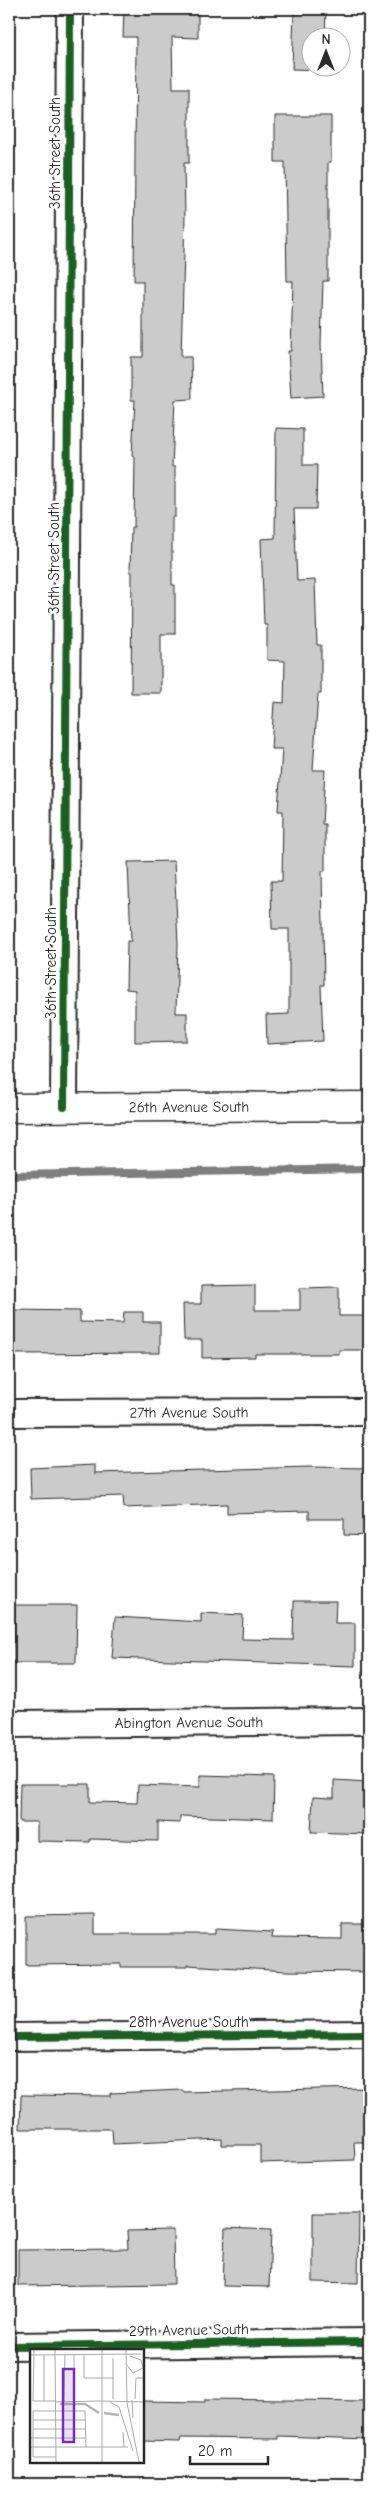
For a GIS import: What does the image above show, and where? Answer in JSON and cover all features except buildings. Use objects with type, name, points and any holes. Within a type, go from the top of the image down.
[{"type":"street","name":"36th Street South","points":[[64,1107],[70,9]]},
{"type":"street","name":"26th Avenue South","points":[[9,1108],[369,1106]]},
{"type":"street","name":"27th Avenue South","points":[[9,1413],[369,1412]]},
{"type":"street","name":"Abington Avenue South","points":[[9,1724],[369,1721]]},
{"type":"street","name":"28th Avenue South","points":[[9,2037],[369,2034]]},
{"type":"street","name":"29th Avenue South","points":[[9,2346],[369,2342]]},
{"type":"waterway","points":[[9,1175],[369,1169]]},
{"type":"cycle path","points":[[64,1107],[70,9]]},
{"type":"cycle path","points":[[9,2037],[369,2034]]},
{"type":"cycle path","points":[[9,2346],[369,2342]]}]
